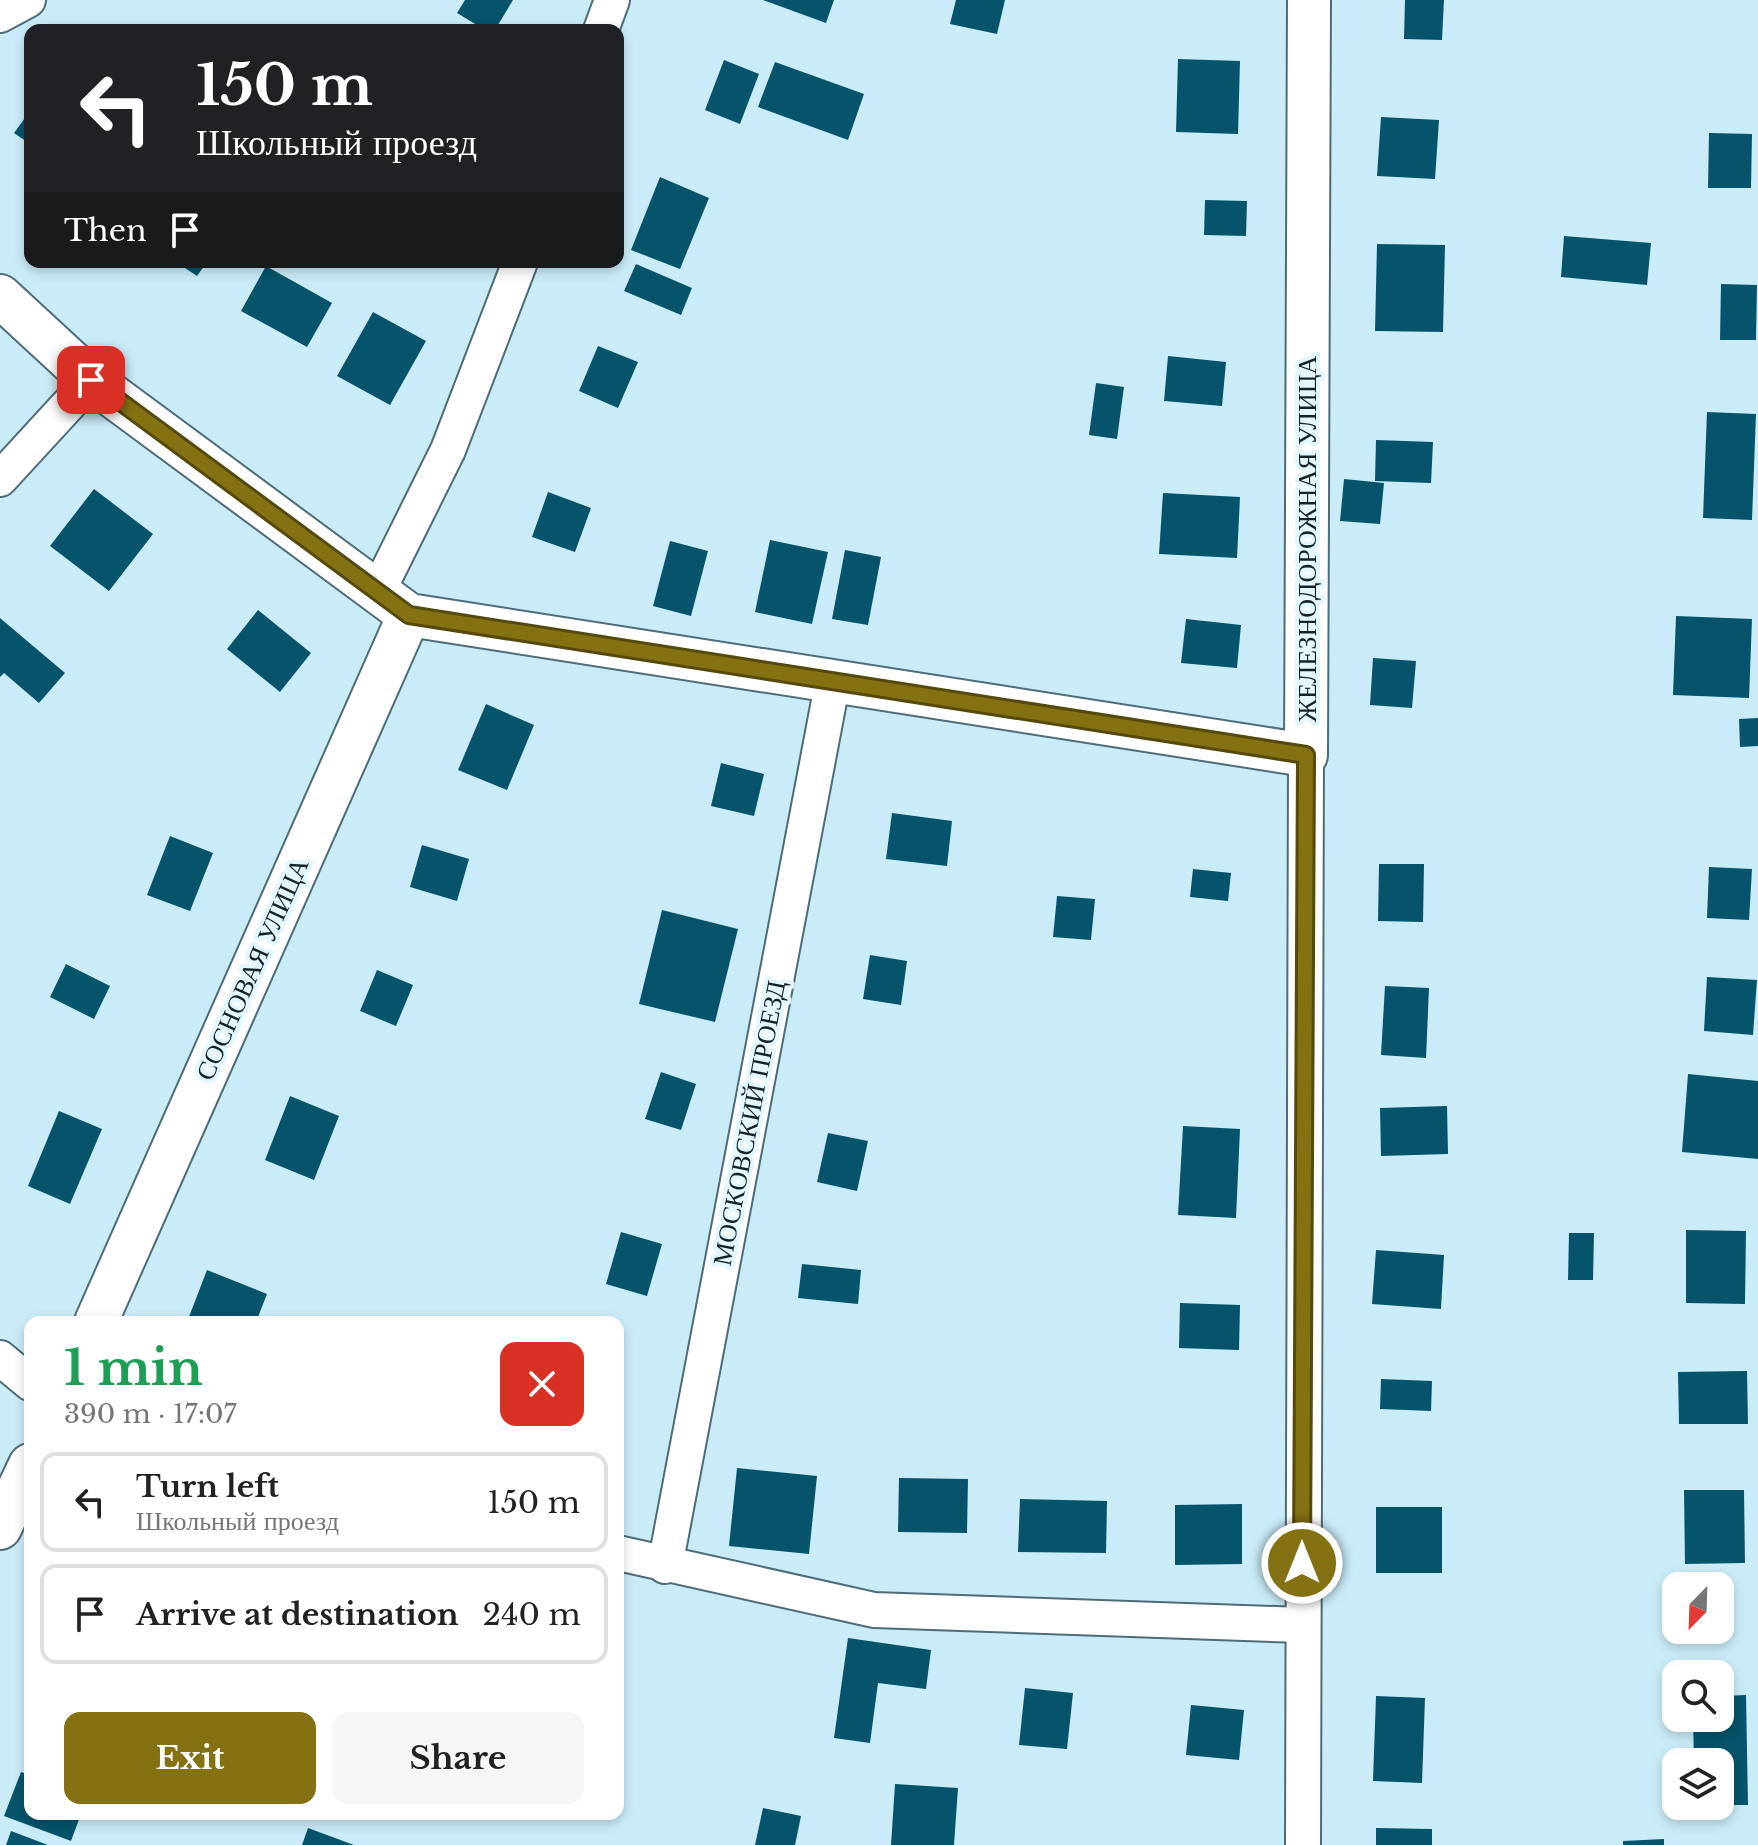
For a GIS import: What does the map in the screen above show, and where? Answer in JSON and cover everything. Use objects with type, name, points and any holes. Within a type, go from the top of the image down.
[{"type":"street","points":[[0,15],[28,0]]},
{"type":"street","points":[[603,24],[612,0]]},
{"type":"street","name":"ЖЕЛЕЗНОДОРОЖНАЯ УЛИЦА","points":[[1303,1845],[1309,0]]},
{"type":"street","points":[[392,605],[518,268]]},
{"type":"street","points":[[0,296],[91,380],[392,605],[833,680],[1306,755]]},
{"type":"street","points":[[0,479],[91,380]]},
{"type":"street","name":"СОСНОВАЯ УЛИЦА","points":[[98,1316],[392,605]]},
{"type":"street","name":"МОСКОВСКИЙ ПРОЕЗД","points":[[665,1566],[833,680]]},
{"type":"street","points":[[0,1358],[24,1378]]},
{"type":"street","points":[[0,1528],[24,1478]]},
{"type":"street","points":[[624,1555],[874,1610],[1302,1625]]},
{"type":"building","points":[[465,0],[513,0],[499,24],[475,24],[457,13]]},
{"type":"building","points":[[763,0],[834,0],[826,23]]},
{"type":"building","points":[[956,0],[1005,0],[997,34],[950,24]]},
{"type":"building","points":[[1405,0],[1444,0],[1442,40],[1404,39]]},
{"type":"building","points":[[1178,59],[1240,61],[1238,134],[1176,132]]},
{"type":"building","points":[[724,60],[759,74],[740,124],[705,110]]},
{"type":"building","points":[[775,62],[864,94],[848,140],[758,107]]},
{"type":"building","points":[[1381,117],[1439,120],[1435,179],[1377,176]]},
{"type":"building","points":[[24,119],[24,140],[14,133]]},
{"type":"building","points":[[1709,133],[1752,134],[1751,188],[1708,188]]},
{"type":"building","points":[[660,177],[709,198],[680,269],[631,250]]},
{"type":"building","points":[[1205,200],[1247,201],[1246,236],[1204,235]]},
{"type":"building","points":[[1564,236],[1651,243],[1647,285],[1561,277]]},
{"type":"building","points":[[1377,244],[1445,245],[1443,332],[1375,331]]},
{"type":"building","points":[[636,264],[692,288],[681,315],[624,291]]},
{"type":"building","points":[[185,268],[203,268],[197,276]]},
{"type":"building","points":[[265,268],[332,303],[307,347],[241,311]]},
{"type":"building","points":[[1721,284],[1757,285],[1756,340],[1720,340]]},
{"type":"building","points":[[373,312],[426,341],[390,405],[337,376]]},
{"type":"building","points":[[598,346],[638,362],[618,408],[579,391]]},
{"type":"building","points":[[1168,356],[1226,362],[1222,406],[1164,401]]},
{"type":"building","points":[[1096,383],[1124,387],[1117,439],[1089,435]]},
{"type":"building","points":[[1707,412],[1756,414],[1752,520],[1703,518]]},
{"type":"building","points":[[1376,440],[1433,442],[1431,483],[1375,481]]},
{"type":"building","points":[[1344,479],[1384,483],[1380,524],[1340,521]]},
{"type":"building","points":[[94,489],[153,534],[109,591],[50,546]]},
{"type":"building","points":[[548,492],[591,508],[575,552],[532,537]]},
{"type":"building","points":[[1163,493],[1240,497],[1237,558],[1159,554]]},
{"type":"building","points":[[770,540],[828,552],[812,624],[755,612]]},
{"type":"building","points":[[670,541],[708,551],[691,616],[653,606]]},
{"type":"building","points":[[845,550],[881,557],[868,625],[832,619]]},
{"type":"building","points":[[258,610],[311,653],[280,692],[227,649]]},
{"type":"building","points":[[1676,616],[1752,619],[1749,698],[1673,695]]},
{"type":"building","points":[[0,618],[65,673],[39,703],[4,673],[0,677]]},
{"type":"building","points":[[1186,619],[1241,625],[1237,668],[1181,663]]},
{"type":"building","points":[[1373,658],[1416,661],[1412,708],[1370,705]]},
{"type":"building","points":[[486,704],[534,725],[507,790],[458,770]]},
{"type":"building","points":[[1758,718],[1758,746],[1740,747],[1739,719]]},
{"type":"building","points":[[721,763],[764,774],[754,816],[711,806]]},
{"type":"building","points":[[892,813],[952,821],[947,866],[886,859]]},
{"type":"building","points":[[170,836],[213,853],[190,911],[147,895]]},
{"type":"building","points":[[422,845],[469,859],[457,901],[410,887]]},
{"type":"building","points":[[1379,864],[1424,864],[1423,922],[1378,921]]},
{"type":"building","points":[[1709,867],[1752,869],[1749,920],[1707,918]]},
{"type":"building","points":[[1193,869],[1231,873],[1228,901],[1190,897]]},
{"type":"building","points":[[1057,896],[1095,899],[1091,940],[1053,937]]},
{"type":"building","points":[[662,910],[738,929],[715,1022],[639,1004]]},
{"type":"building","points":[[870,955],[907,961],[901,1005],[863,999]]},
{"type":"building","points":[[66,964],[110,986],[94,1019],[50,997]]},
{"type":"building","points":[[377,970],[413,985],[396,1026],[360,1011]]},
{"type":"building","points":[[1707,977],[1757,980],[1753,1035],[1704,1031]]},
{"type":"building","points":[[1385,986],[1429,988],[1426,1058],[1381,1055]]},
{"type":"building","points":[[661,1072],[696,1084],[681,1130],[645,1119]]},
{"type":"building","points":[[1688,1074],[1758,1081],[1758,1159],[1682,1152]]},
{"type":"building","points":[[290,1096],[339,1116],[314,1180],[265,1160]]},
{"type":"building","points":[[1447,1106],[1448,1154],[1381,1156],[1380,1108]]},
{"type":"building","points":[[59,1111],[102,1129],[70,1204],[28,1186]]},
{"type":"building","points":[[1183,1126],[1240,1129],[1236,1218],[1178,1215]]},
{"type":"building","points":[[828,1133],[868,1141],[857,1191],[817,1182]]},
{"type":"building","points":[[1686,1230],[1746,1231],[1745,1304],[1686,1303]]},
{"type":"building","points":[[621,1232],[662,1244],[647,1296],[606,1284]]},
{"type":"building","points":[[1569,1233],[1594,1233],[1593,1280],[1568,1280]]},
{"type":"building","points":[[1376,1250],[1444,1255],[1441,1309],[1372,1304]]},
{"type":"building","points":[[802,1264],[861,1270],[858,1304],[798,1298]]},
{"type":"building","points":[[207,1270],[267,1294],[258,1316],[189,1316]]},
{"type":"building","points":[[1180,1303],[1240,1305],[1239,1350],[1179,1348]]},
{"type":"building","points":[[1747,1371],[1748,1424],[1679,1424],[1678,1372]]},
{"type":"building","points":[[1381,1379],[1432,1381],[1431,1411],[1380,1409]]},
{"type":"building","points":[[737,1468],[817,1476],[809,1554],[729,1546]]},
{"type":"building","points":[[899,1478],[968,1479],[967,1533],[898,1532]]},
{"type":"building","points":[[1684,1490],[1744,1490],[1745,1563],[1685,1564]]},
{"type":"building","points":[[1020,1499],[1107,1501],[1106,1553],[1018,1552]]},
{"type":"building","points":[[1242,1504],[1242,1564],[1175,1565],[1175,1505]]},
{"type":"building","points":[[1376,1507],[1442,1507],[1442,1573],[1376,1573]]},
{"type":"building","points":[[848,1638],[931,1650],[926,1689],[878,1683],[870,1743],[834,1738]]},
{"type":"building","points":[[1025,1688],[1073,1693],[1067,1749],[1019,1745]]},
{"type":"building","points":[[1734,1695],[1746,1695],[1748,1805],[1734,1805],[1734,1748],[1694,1748],[1693,1732],[1734,1732]]},
{"type":"building","points":[[1376,1696],[1425,1698],[1422,1783],[1373,1781]]},
{"type":"building","points":[[1191,1705],[1244,1710],[1239,1760],[1186,1755]]},
{"type":"building","points":[[21,1772],[24,1773],[24,1820],[79,1820],[71,1841],[4,1816]]},
{"type":"building","points":[[895,1784],[958,1788],[954,1845],[891,1845]]},
{"type":"building","points":[[763,1808],[801,1816],[795,1845],[755,1845]]},
{"type":"building","points":[[308,1828],[354,1845],[302,1845]]},
{"type":"building","points":[[1376,1828],[1432,1829],[1432,1845],[1376,1845]]},
{"type":"building","points":[[11,1831],[48,1845],[6,1845]]},
{"type":"building","points":[[1664,1839],[1664,1845],[1623,1845],[1623,1841]]},
{"type":"route","points":[[91,380],[376,595],[409,615],[1306,755],[1302,1563]]}]
